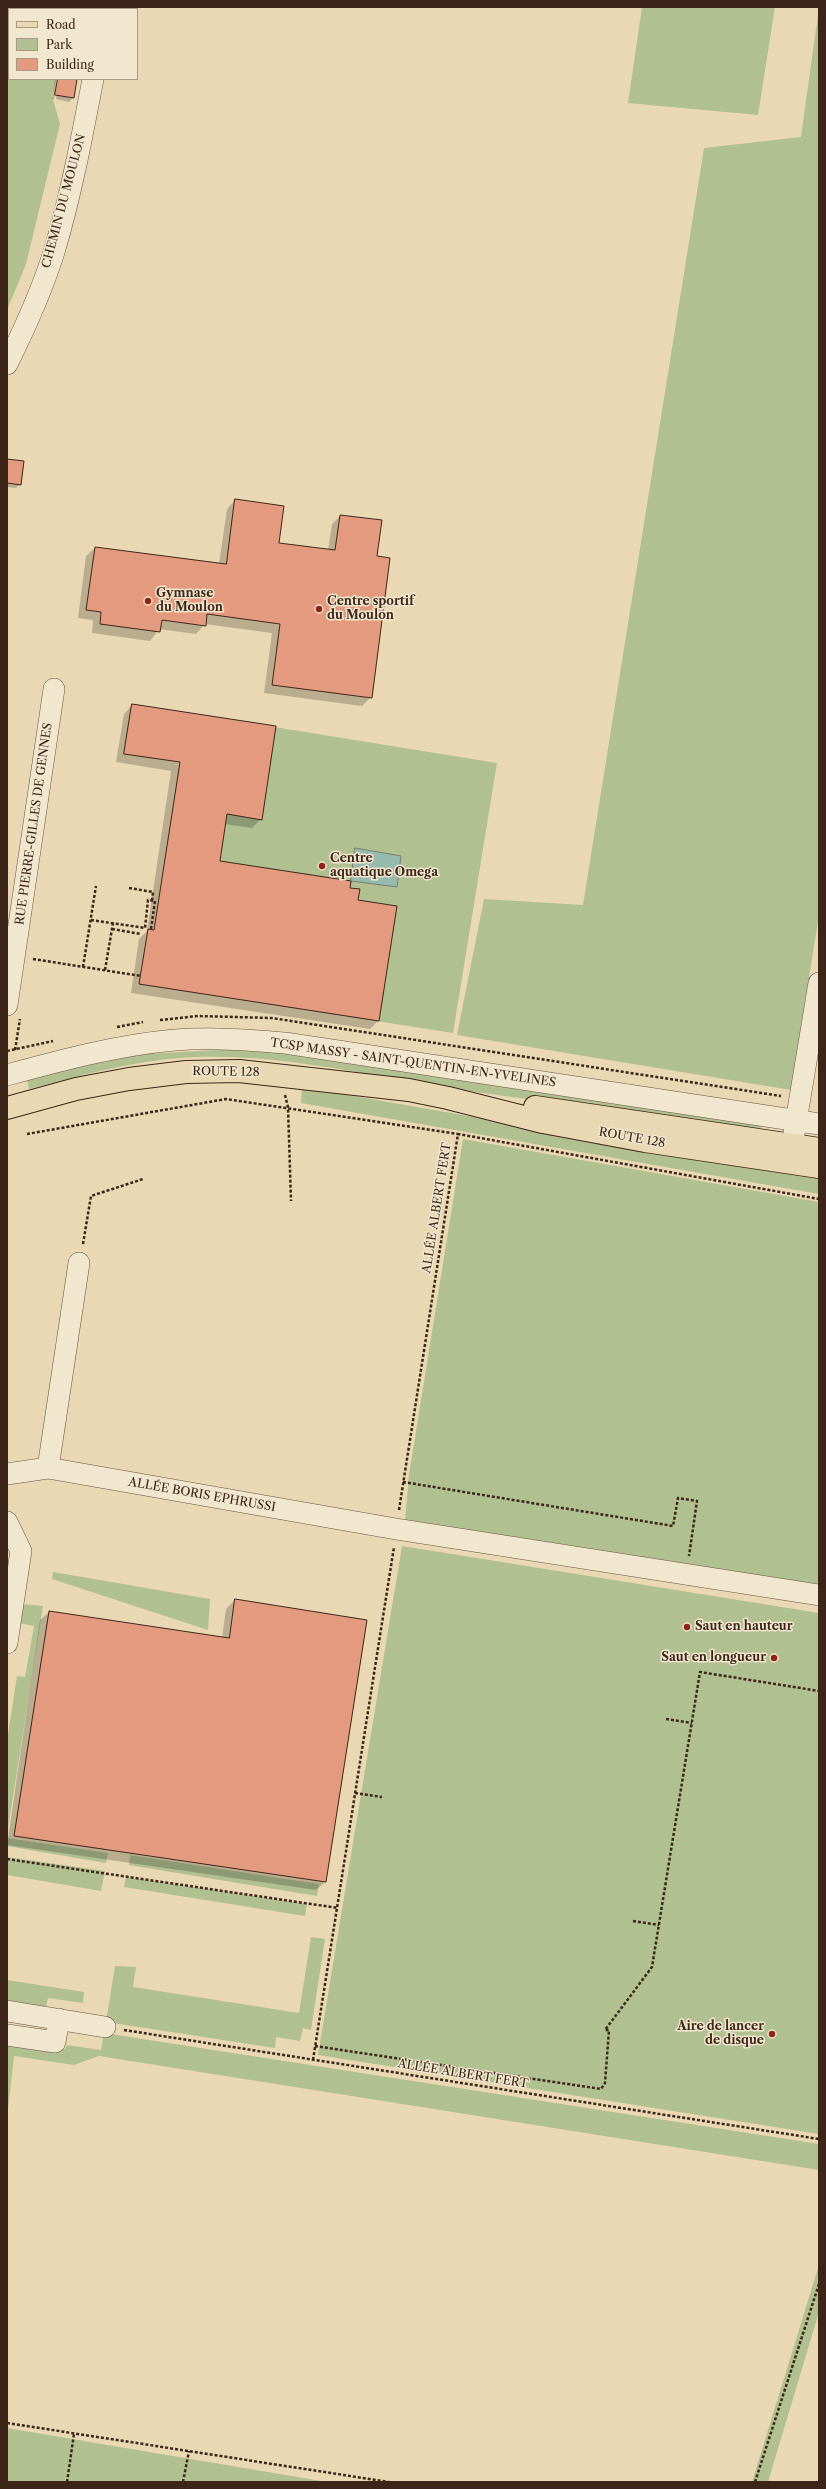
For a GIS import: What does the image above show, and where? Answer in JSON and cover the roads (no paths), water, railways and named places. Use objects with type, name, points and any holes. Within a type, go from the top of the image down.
[{"type":"main road","name":"ROUTE 128","points":[[7,1108],[76,1089],[136,1078],[186,1072],[239,1070],[280,1074],[448,1098],[543,1122],[645,1141],[791,1153],[819,1149]]},
{"type":"main road","name":"ROUTE 128","points":[[791,1153],[819,1167]]},
{"type":"street","name":"CHEMIN DU MOULON","points":[[7,364],[25,327],[54,252],[76,166],[93,80]]},
{"type":"street","name":"RUE PIERRE-GILLES DE GENNES","points":[[14,1008],[14,956],[54,689]]},
{"type":"street","points":[[791,1153],[817,1008],[819,983]]},
{"type":"street","name":"TCSP MASSY - SAINT-QUENTIN-EN-YVELINES","points":[[7,1075],[108,1050],[174,1040],[225,1038],[285,1043],[819,1124]]},
{"type":"street","points":[[48,1468],[80,1263]]},
{"type":"street","name":"ALLÉE BORIS EPHRUSSI","points":[[7,1474],[48,1468],[396,1529],[819,1595]]},
{"type":"street","points":[[7,1522],[21,1551],[7,1643]]},
{"type":"street","points":[[7,2012],[105,2027]]},
{"type":"street","points":[[7,2035],[56,2042],[59,2020]]},
{"type":"water","points":[[355,848],[401,856],[397,887],[351,881]]},
{"type":"place","name":"Gymnase du Moulon","points":[[148,601]]},
{"type":"place","name":"Centre sportif du Moulon","points":[[319,609]]},
{"type":"place","name":"Centre aquatique Omega","points":[[322,866]]},
{"type":"place","name":"Saut en hauteur","points":[[687,1627]]},
{"type":"place","name":"Saut en longueur","points":[[774,1658]]},
{"type":"place","name":"Aire de lancer de disque","points":[[772,2034]]}]
